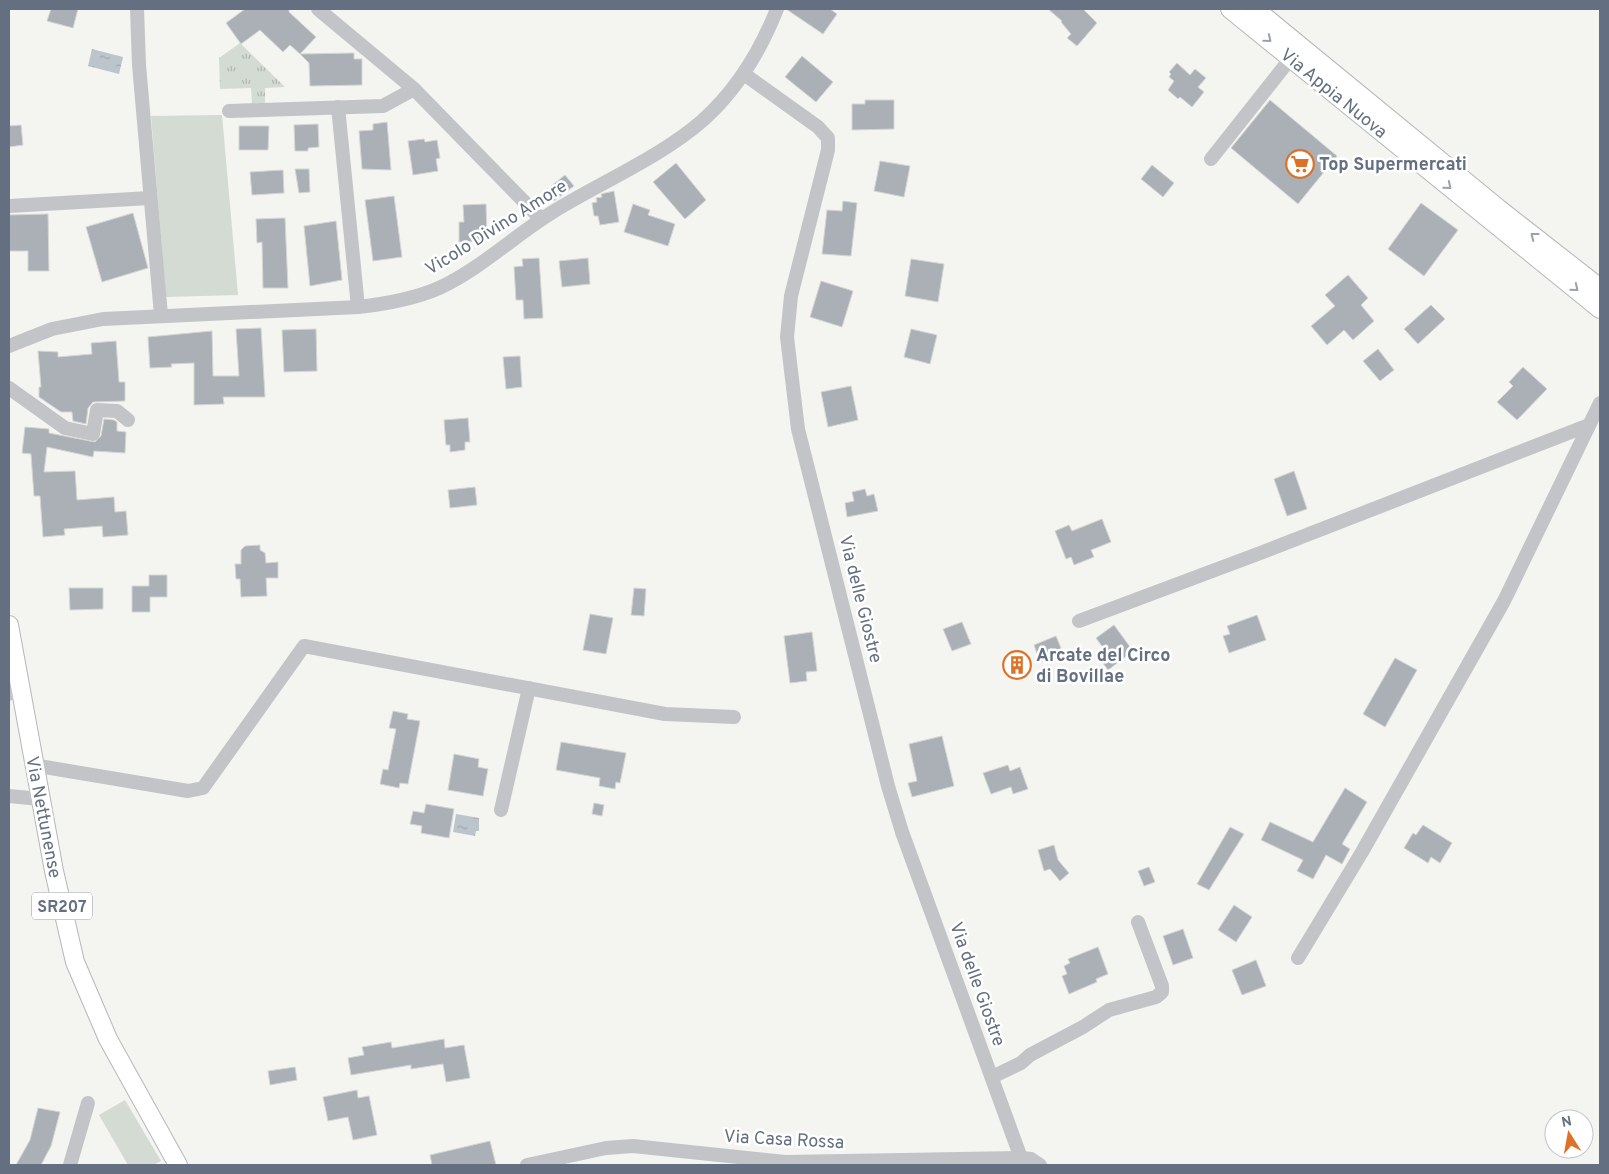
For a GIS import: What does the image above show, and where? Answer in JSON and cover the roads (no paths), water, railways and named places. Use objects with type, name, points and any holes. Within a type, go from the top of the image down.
[{"type":"main road","name":"Via Appia Nuova","points":[[1230,9],[1600,309]]},
{"type":"main road","name":"Via Appia Nuova","points":[[1255,9],[1492,203],[1600,288]]},
{"type":"main road","name":"Via Nettunense","points":[[9,624],[14,687],[33,765],[54,872],[75,962],[108,1039],[178,1165]]},
{"type":"street","points":[[137,9],[139,65],[161,315]]},
{"type":"street","points":[[318,9],[414,89],[541,219]]},
{"type":"street","name":"Vicolo Divino Amore","points":[[9,346],[52,329],[83,322],[161,315],[358,307],[397,301],[439,288],[480,264],[541,219],[675,141],[701,121],[744,74],[760,49],[777,9]]},
{"type":"street","points":[[1212,159],[1291,58]]},
{"type":"street","name":"Via delle Giostre","points":[[744,74],[818,127],[828,138],[828,150],[795,278],[787,318],[789,363],[798,429],[896,811],[1021,1158]]},
{"type":"street","points":[[228,111],[383,106],[414,89]]},
{"type":"street","points":[[338,107],[358,307]]},
{"type":"street","points":[[9,206],[150,198]]},
{"type":"street","points":[[9,388],[65,428],[93,434],[97,410],[117,411],[128,420]]},
{"type":"street","points":[[1298,958],[1362,852],[1504,601],[1600,403]]},
{"type":"street","points":[[1079,621],[1589,425]]},
{"type":"street","points":[[33,765],[188,791],[203,788],[304,646],[665,714],[734,717]]},
{"type":"street","points":[[501,810],[529,688]]},
{"type":"street","points":[[9,796],[40,799]]},
{"type":"street","points":[[992,1077],[1021,1063],[1030,1055],[1083,1027],[1109,1010],[1156,997],[1162,992],[1162,986],[1138,922]]},
{"type":"street","points":[[70,1165],[88,1103]]},
{"type":"street","name":"Via Casa Rossa","points":[[527,1165],[606,1148],[633,1146],[785,1162],[1021,1158],[1031,1159],[1040,1165]]},
{"type":"water","points":[[92,49],[123,57],[119,74],[88,66]]},
{"type":"water","points":[[456,814],[479,818],[479,831],[476,831],[475,836],[453,832]]},
{"type":"place","name":"Top Supermercati","points":[[1300,164]]},
{"type":"place","name":"Arcate del Circo di Bovillae","points":[[1017,665]]}]
